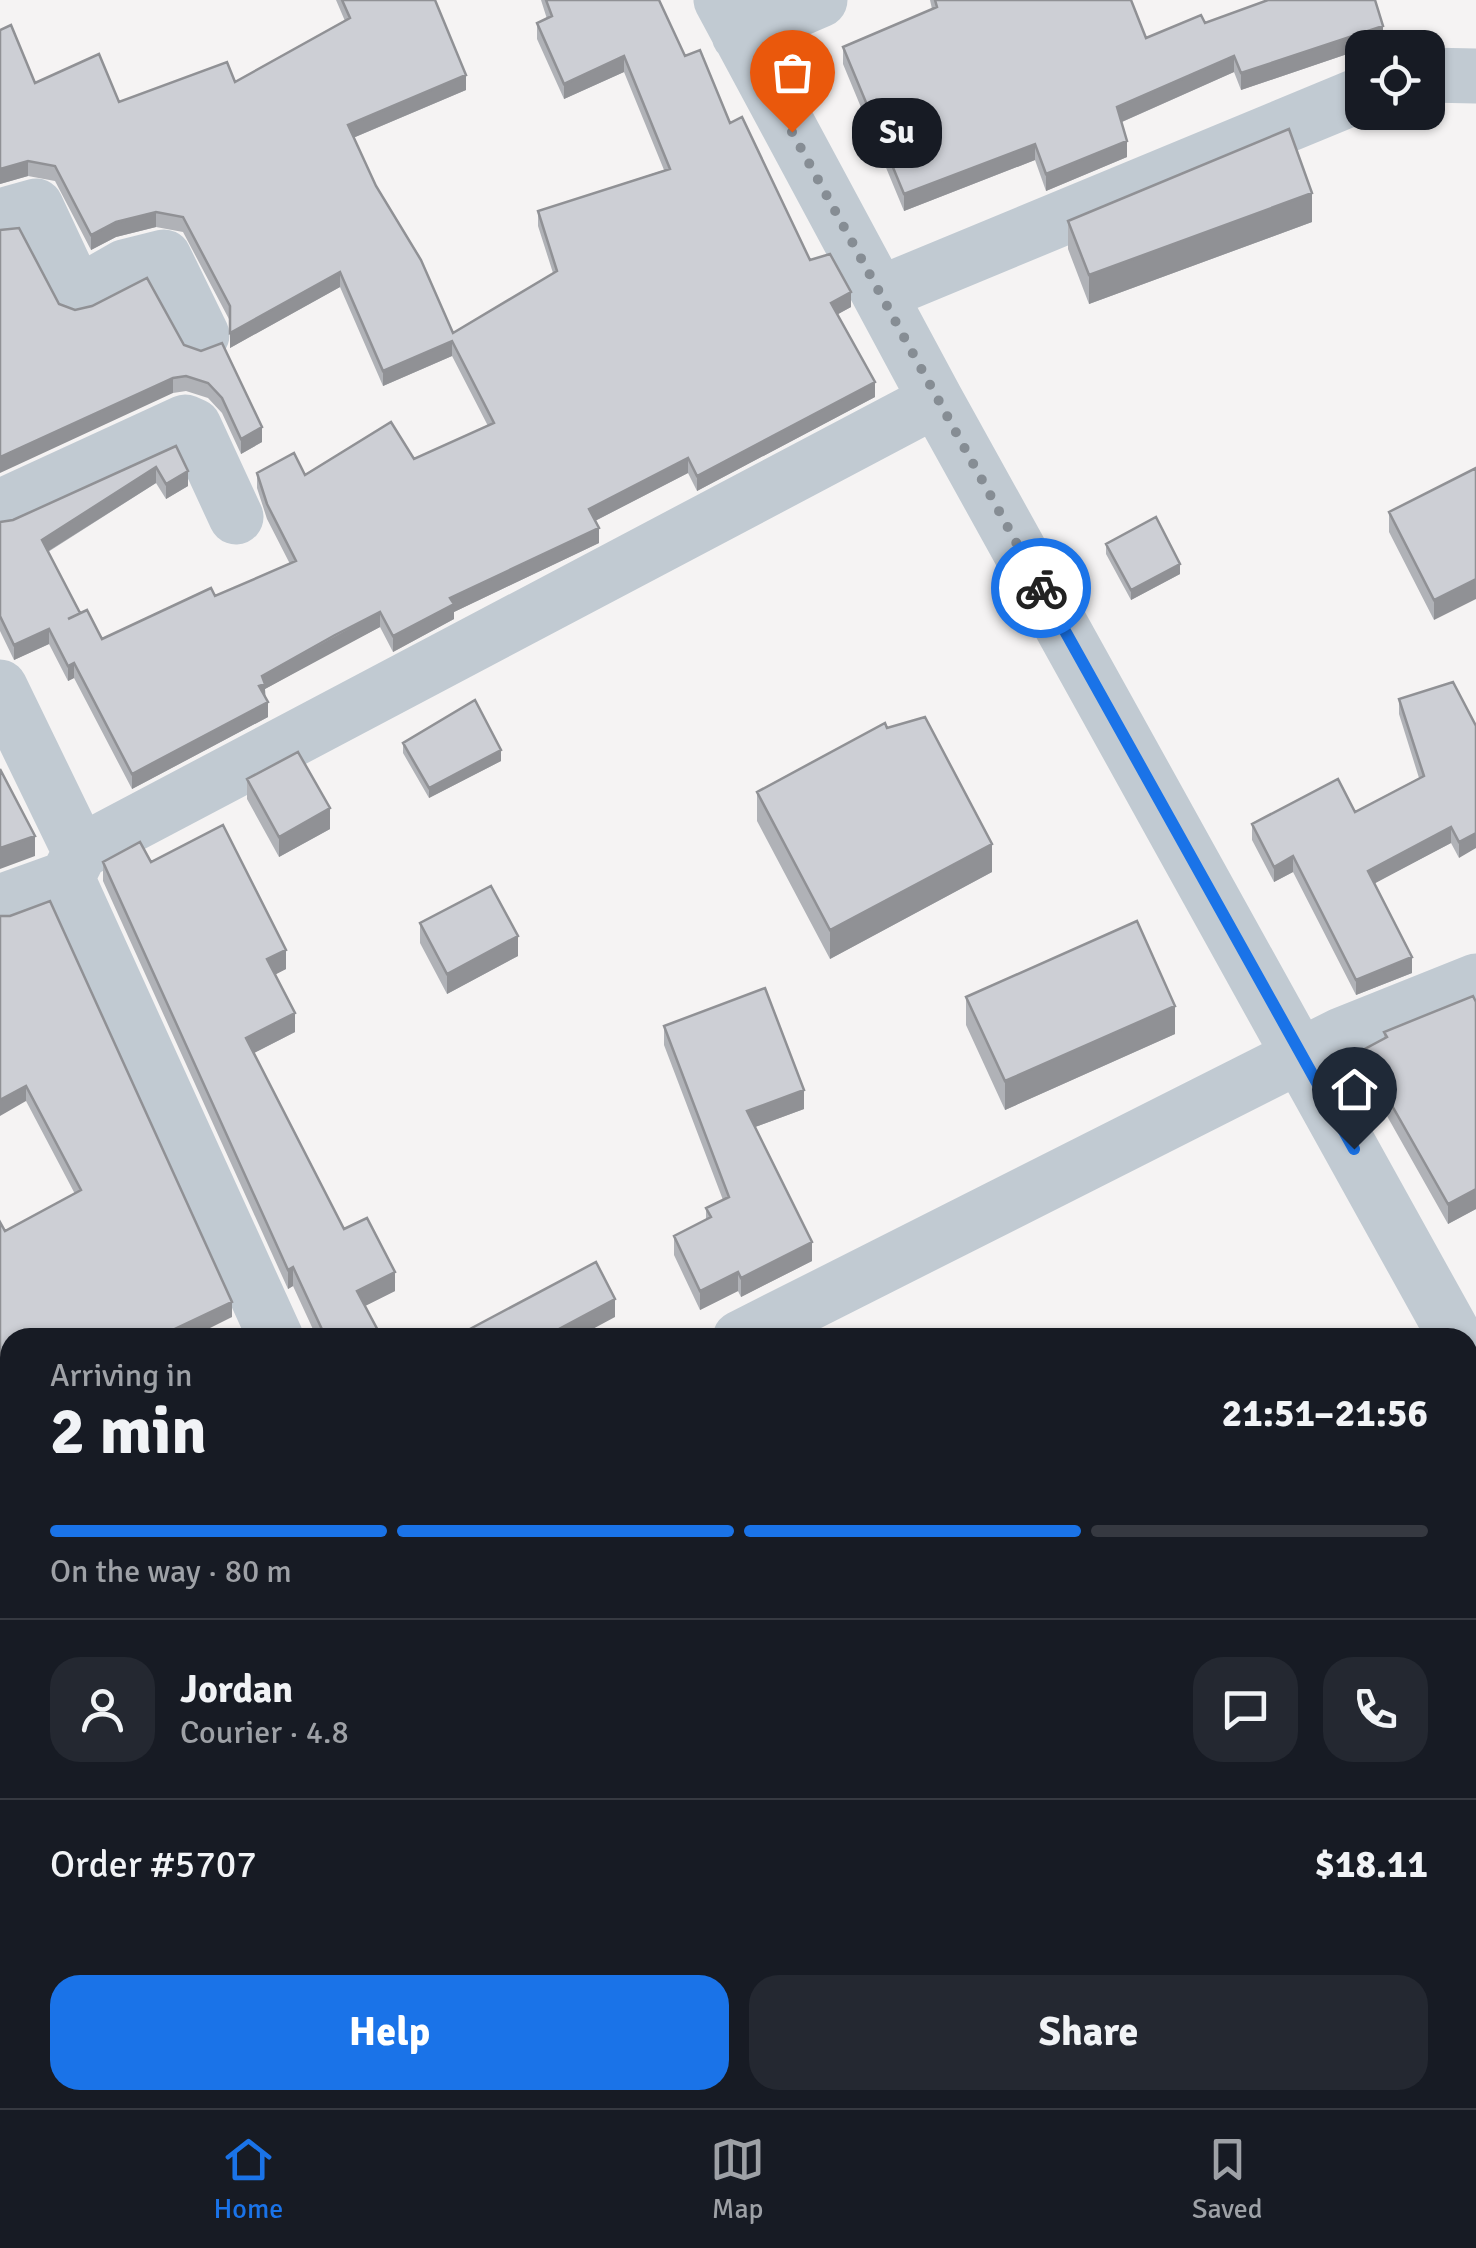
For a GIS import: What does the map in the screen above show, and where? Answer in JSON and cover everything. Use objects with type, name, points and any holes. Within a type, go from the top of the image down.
[{"type":"street","points":[[820,0],[730,18],[936,400],[1451,1328]]},
{"type":"street","points":[[1445,75],[1476,76]]},
{"type":"street","points":[[879,294],[1345,101]]},
{"type":"street","points":[[0,216],[36,206],[77,294],[124,267],[164,257],[202,335]]},
{"type":"street","points":[[0,902],[936,400]]},
{"type":"street","points":[[0,507],[185,422],[194,426],[236,517]]},
{"type":"street","points":[[0,686],[272,1328]]},
{"type":"street","points":[[760,1328],[1302,1054],[1476,981]]},
{"type":"building","points":[[342,0],[435,0],[466,75],[348,125],[376,186],[421,260],[453,333],[557,271],[538,211],[670,169],[624,56],[564,84],[537,23],[552,16],[546,0],[659,0],[685,56],[700,50],[730,123],[742,117],[810,260],[830,254],[851,292],[831,303],[875,382],[697,476],[688,458],[589,509],[599,528],[450,598],[454,604],[393,636],[380,612],[335,635],[262,676],[265,684],[259,686],[268,702],[132,774],[74,663],[68,666],[49,629],[14,645],[0,616],[0,522],[13,520],[176,446],[188,471],[166,484],[156,467],[42,540],[80,613],[68,619],[87,610],[102,639],[211,588],[215,596],[296,561],[267,504],[257,473],[294,453],[305,475],[391,422],[414,459],[494,423],[452,341],[383,371],[340,272],[230,333],[230,306],[183,217],[156,212],[116,222],[91,235],[55,166],[28,161],[0,169],[0,30],[11,25],[35,83],[99,54],[119,102],[227,62],[235,82],[350,18]]},
{"type":"building","points":[[935,0],[1131,0],[1146,38],[1201,15],[1205,23],[1268,0],[1375,0],[1383,26],[1345,30],[1345,39],[1241,73],[1234,56],[1117,107],[1127,141],[1046,174],[1035,144],[904,194],[843,47],[937,7]]},
{"type":"building","points":[[1289,129],[1312,193],[1089,275],[1068,221]]},
{"type":"building","points":[[19,228],[59,304],[75,310],[92,306],[147,278],[184,345],[201,351],[222,343],[262,427],[241,439],[222,398],[208,383],[186,376],[173,378],[0,457],[0,230]]},
{"type":"building","points":[[1476,468],[1476,579],[1434,600],[1389,512]]},
{"type":"building","points":[[1156,517],[1180,564],[1131,590],[1106,544]]},
{"type":"building","points":[[1453,682],[1476,726],[1476,833],[1459,842],[1451,827],[1368,871],[1412,957],[1356,980],[1293,856],[1274,867],[1252,824],[1338,779],[1355,812],[1424,776],[1399,699]]},
{"type":"building","points":[[475,700],[501,750],[429,788],[403,743]]},
{"type":"building","points":[[925,717],[992,844],[830,930],[757,792],[885,723],[887,728]]},
{"type":"building","points":[[298,752],[330,808],[279,837],[247,779]]},
{"type":"building","points":[[0,769],[35,836],[0,848]]},
{"type":"building","points":[[223,825],[286,950],[267,959],[295,1013],[246,1038],[344,1229],[367,1218],[395,1272],[357,1291],[377,1328],[321,1328],[293,1267],[288,1270],[103,862],[140,842],[151,862]]},
{"type":"building","points":[[491,886],[518,936],[447,974],[420,923]]},
{"type":"building","points":[[50,901],[232,1302],[177,1328],[0,1328],[0,1222],[5,1231],[81,1190],[26,1086],[0,1100],[0,916]]},
{"type":"building","points":[[1137,921],[1175,1006],[1005,1081],[966,997]]},
{"type":"building","points":[[765,988],[804,1090],[747,1111],[812,1242],[741,1278],[738,1272],[700,1291],[674,1236],[711,1217],[706,1208],[729,1197],[664,1026]]},
{"type":"building","points":[[1473,996],[1476,1189],[1448,1204],[1361,1051],[1387,1037],[1384,1032]]},
{"type":"building","points":[[596,1262],[615,1299],[561,1328],[472,1328]]},
{"type":"way so far","points":[[792,132],[1041,588]]},
{"type":"place","name":"Su","points":[[792,132]]},
{"type":"route","points":[[1041,588],[1354,1149]]}]
